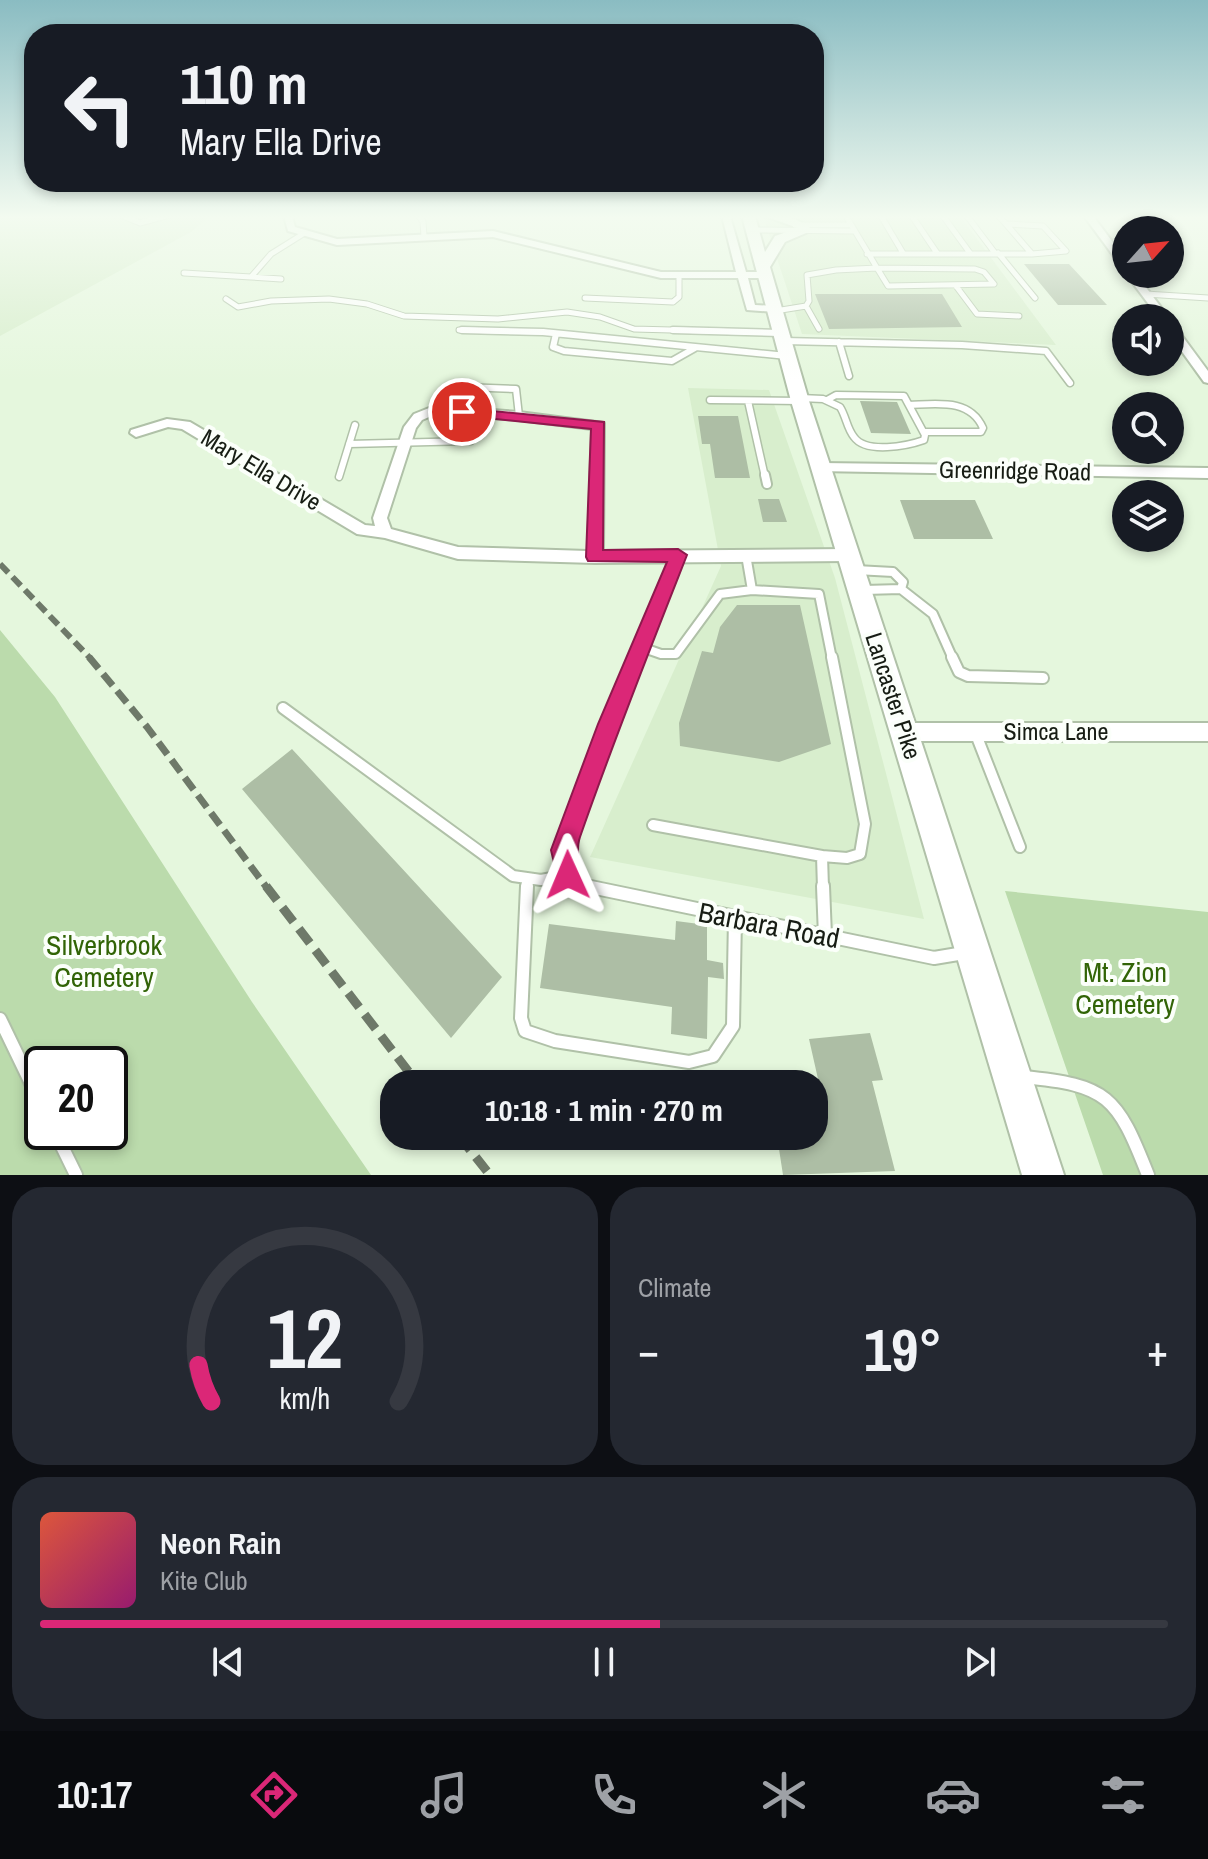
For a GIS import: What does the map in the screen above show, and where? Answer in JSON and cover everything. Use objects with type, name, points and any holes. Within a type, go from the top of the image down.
[{"type":"main road","name":"Lancaster Pike","points":[[757,272],[808,400],[821,468],[1043,1175]]},
{"type":"street","points":[[643,271],[661,275],[757,272]]},
{"type":"street","points":[[1142,288],[1154,304]]},
{"type":"street","points":[[1184,346],[1208,379]]},
{"type":"street","points":[[385,533],[380,518],[410,427],[418,417],[434,410],[519,416],[599,426],[595,557]]},
{"type":"street","name":"Mary Ella Drive","points":[[136,433],[167,423],[185,425],[362,530],[385,533],[458,553],[595,557],[746,555],[853,572]]},
{"type":"street","name":"Greenridge Road","points":[[821,468],[1208,473]]},
{"type":"street","name":"Simca Lane","points":[[904,732],[1208,732]]},
{"type":"lane","points":[[251,277],[256,271]]},
{"type":"lane","points":[[556,334],[553,347],[564,351],[672,361],[695,348],[780,330],[809,301],[807,275],[810,272],[850,271]]},
{"type":"lane","points":[[879,271],[888,286],[994,283],[980,271]]},
{"type":"lane","points":[[1012,271],[1035,298]]},
{"type":"lane","points":[[184,273],[281,279]]},
{"type":"lane","points":[[585,298],[673,302],[679,297],[679,275]]},
{"type":"lane","points":[[956,286],[981,316],[1019,316]]},
{"type":"lane","points":[[1146,294],[1208,298]]},
{"type":"lane","points":[[226,299],[238,307],[271,301],[329,299],[367,304],[404,316],[474,320],[567,312],[600,317],[634,329],[780,330],[839,342],[1046,351],[1070,383]]},
{"type":"lane","points":[[806,306],[819,329]]},
{"type":"lane","points":[[459,330],[556,334],[695,348]]},
{"type":"lane","points":[[839,342],[849,376]]},
{"type":"lane","points":[[463,387],[516,389],[519,416]]},
{"type":"lane","points":[[710,400],[808,400],[836,395],[904,396],[924,432],[924,440],[917,444],[863,445],[855,440],[842,408],[808,400]]},
{"type":"lane","points":[[748,401],[767,484]]},
{"type":"lane","points":[[909,405],[961,405],[977,414],[983,428],[981,432],[972,433],[924,432]]},
{"type":"lane","points":[[339,477],[355,425]]},
{"type":"lane","points":[[349,444],[471,441]]},
{"type":"lane","points":[[283,708],[513,876],[541,880],[568,875],[563,850],[678,555]]},
{"type":"lane","points":[[746,555],[752,590]]},
{"type":"lane","points":[[853,572],[893,572],[902,577],[901,589]]},
{"type":"lane","points":[[853,572],[901,589],[933,614],[959,672],[968,676],[1043,678]]},
{"type":"lane","points":[[641,647],[661,654],[676,654],[683,648],[706,608],[720,594],[752,590],[819,594],[865,824],[860,854],[847,858],[653,825]]},
{"type":"lane","points":[[975,732],[1020,847]]},
{"type":"lane","points":[[822,856],[825,936]]},
{"type":"lane","name":"Barbara Road","points":[[568,875],[591,889],[934,958],[973,951]]},
{"type":"lane","points":[[527,878],[521,1018],[525,1031],[555,1041],[689,1062],[713,1056],[733,1026],[735,918]]},
{"type":"lane","points":[[0,1019],[24,1069]]},
{"type":"lane","points":[[1012,1076],[1071,1081],[1100,1095],[1114,1106],[1131,1131],[1148,1175]]},
{"type":"lane","points":[[64,1150],[76,1175]]},
{"type":"shaded area","points":[[0,271],[120,271],[0,336]]},
{"type":"shaded area","points":[[781,271],[1001,271],[1056,345],[802,334]]},
{"type":"shaded area","points":[[688,388],[769,390],[835,578],[924,919],[590,857],[721,566]]},
{"type":"green space","name":"Silverbrook Cemetery","points":[[0,630],[55,697],[252,1002],[371,1175],[0,1175]]},
{"type":"green space","name":"Mt. Zion Cemetery","points":[[1005,891],[1208,912],[1208,1175],[1103,1175]]},
{"type":"building","points":[[1030,271],[1075,271],[1107,305],[1058,305]]},
{"type":"building","points":[[815,294],[942,294],[962,327],[829,329]]},
{"type":"building","points":[[860,401],[897,402],[911,434],[871,433]]},
{"type":"building","points":[[698,416],[738,416],[750,478],[715,478],[710,444],[702,444]]},
{"type":"building","points":[[758,499],[779,499],[787,522],[763,522]]},
{"type":"building","points":[[900,500],[975,500],[993,539],[914,539]]},
{"type":"building","points":[[737,605],[800,605],[831,744],[779,762],[680,746],[679,723],[702,651],[713,653],[720,627]]},
{"type":"building","points":[[292,749],[502,977],[451,1038],[242,789]]},
{"type":"building","points":[[676,921],[707,925],[707,960],[723,963],[724,979],[708,977],[707,1039],[671,1034],[672,1007],[540,988],[549,924],[675,940]]},
{"type":"building","points":[[870,1033],[883,1080],[872,1081],[895,1171],[783,1175],[779,1150],[828,1150],[828,1070],[816,1070],[809,1039]]},
{"type":"railway","points":[[0,564],[91,659]]},
{"type":"railway","points":[[89,657],[147,727],[267,888]]},
{"type":"railway","points":[[266,886],[407,1070]]},
{"type":"railway","points":[[470,1150],[490,1175]]},
{"type":"route","points":[[462,412],[599,426],[595,557],[678,555],[609,724],[563,850],[568,875]]}]
